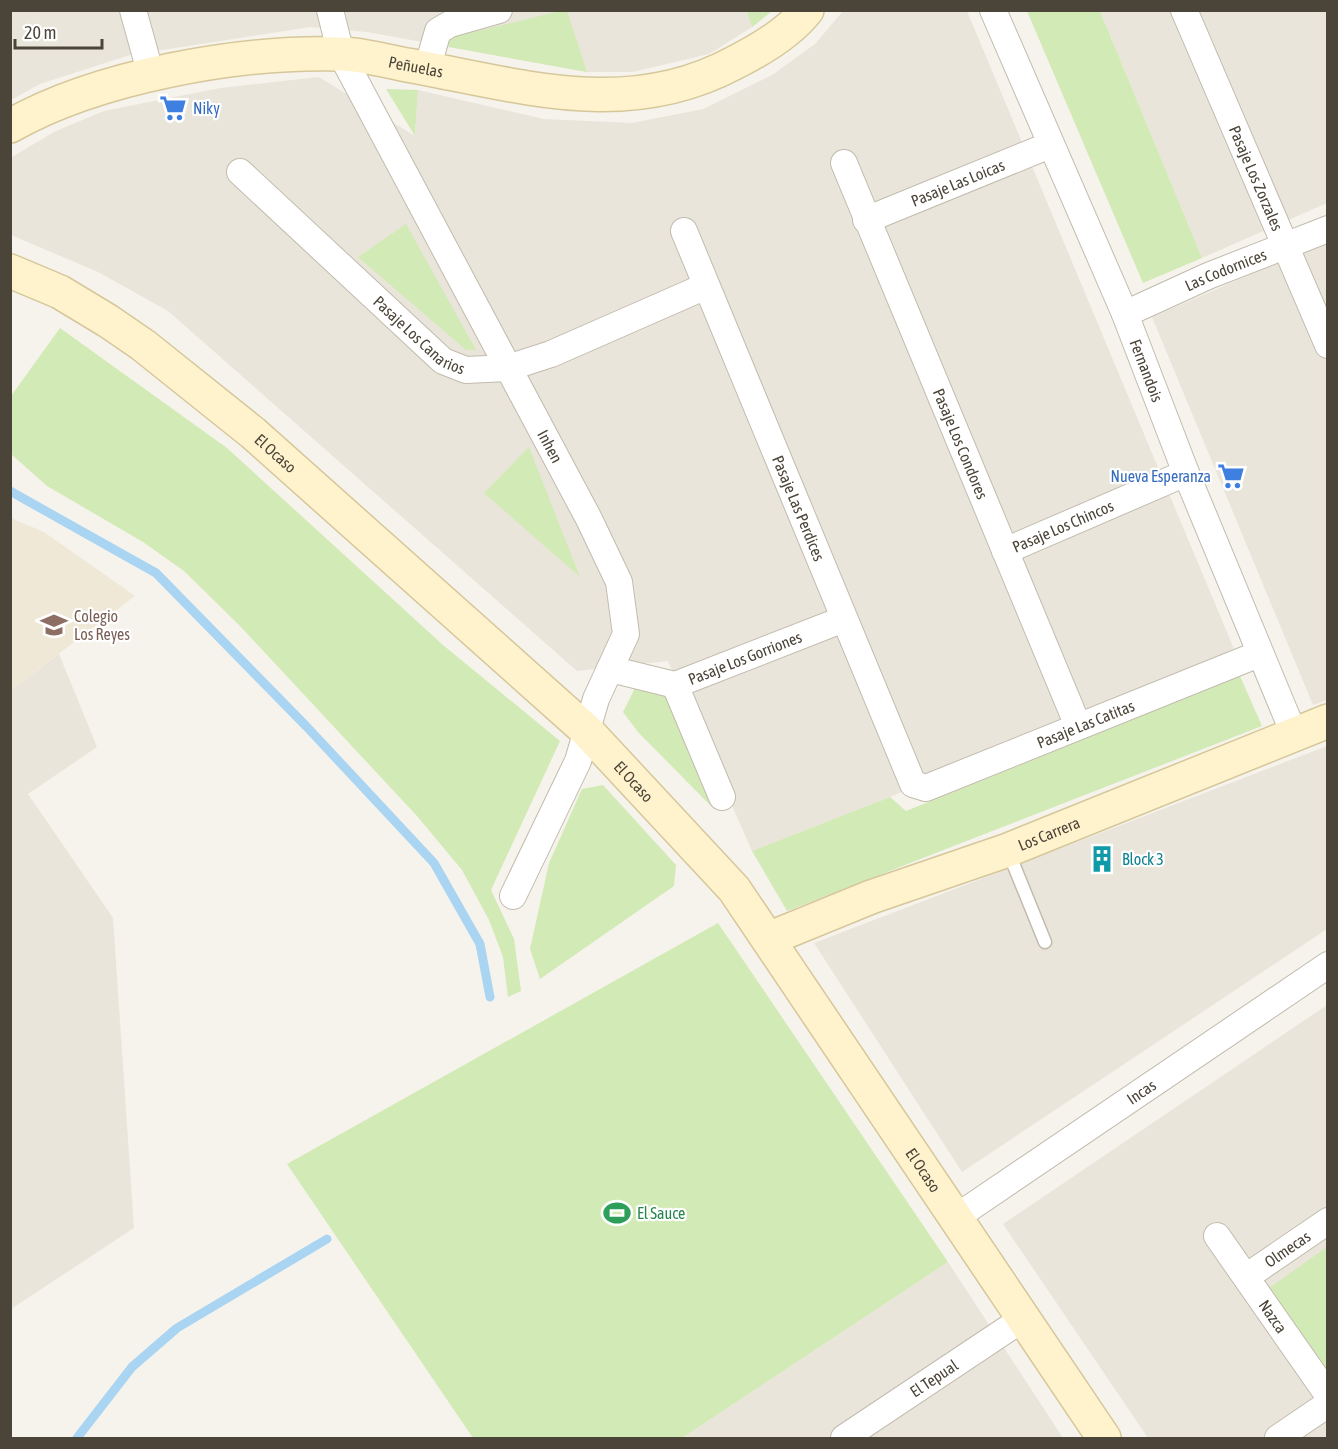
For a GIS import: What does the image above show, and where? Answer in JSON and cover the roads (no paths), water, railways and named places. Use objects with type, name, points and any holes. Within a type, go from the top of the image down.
[{"type":"street","points":[[134,10],[151,75]]},
{"type":"street","name":"Inhen","points":[[330,10],[341,54],[589,519],[619,582],[626,634],[596,699],[578,761],[513,896]]},
{"type":"street","points":[[426,69],[438,31],[450,24],[498,10]]},
{"type":"street","name":"Peñuelas","points":[[10,126],[98,89],[151,75],[259,57],[341,54],[531,90],[572,95],[636,93],[711,75],[760,50],[807,10]]},
{"type":"street","name":"Fernandois","points":[[993,10],[1125,314],[1186,473],[1294,734]]},
{"type":"street","name":"Pasaje Los Zorzales","points":[[1184,10],[1283,247],[1328,345]]},
{"type":"street","name":"Pasaje Las Loicas","points":[[866,220],[1050,145]]},
{"type":"street","name":"Pasaje Los Condores","points":[[844,163],[1078,726]]},
{"type":"street","name":"Pasaje Los Canarios","points":[[240,172],[443,360],[466,370],[508,368],[551,354],[706,286]]},
{"type":"street","name":"Las Codornices","points":[[1125,314],[1208,276],[1328,229]]},
{"type":"street","name":"Pasaje Las Perdices","points":[[684,231],[913,784]]},
{"type":"street","name":"El Ocaso","points":[[10,271],[60,292],[143,345],[253,433],[586,730],[728,881],[1104,1438]]},
{"type":"street","name":"Pasaje Los Chincos","points":[[1005,551],[1186,473]]},
{"type":"street","name":"Pasaje Los Gorriones","points":[[610,669],[675,686],[844,619]]},
{"type":"street","name":"Pasaje Las Catitas","points":[[913,784],[926,788],[1259,654]]},
{"type":"street","points":[[675,686],[722,797]]},
{"type":"street","name":"Los Carrera","points":[[768,939],[871,897],[1008,850],[1328,721]]},
{"type":"street","name":"Incas","points":[[955,1218],[1328,965]]},
{"type":"street","name":"Olmecas","points":[[1246,1277],[1328,1221]]},
{"type":"street","name":"Nazca","points":[[1217,1236],[1328,1395]]},
{"type":"street","name":"El Tepual","points":[[844,1438],[1024,1318]]},
{"type":"street","points":[[1278,1438],[1328,1404]]},
{"type":"lane","points":[[1008,850],[1045,942]]},
{"type":"waterway","points":[[10,491],[156,573],[306,726],[434,863],[480,944],[490,997]]},
{"type":"waterway","points":[[77,1438],[132,1367],[177,1328],[327,1239]]},
{"type":"place","name":"Niky","points":[[173,108]]},
{"type":"place","name":"Nueva Esperanza","points":[[1231,476]]},
{"type":"place","name":"Colegio Los Reyes","points":[[54,625]]},
{"type":"place","name":"Block 3","points":[[1102,859]]},
{"type":"place","name":"El Sauce","points":[[617,1213]]}]
